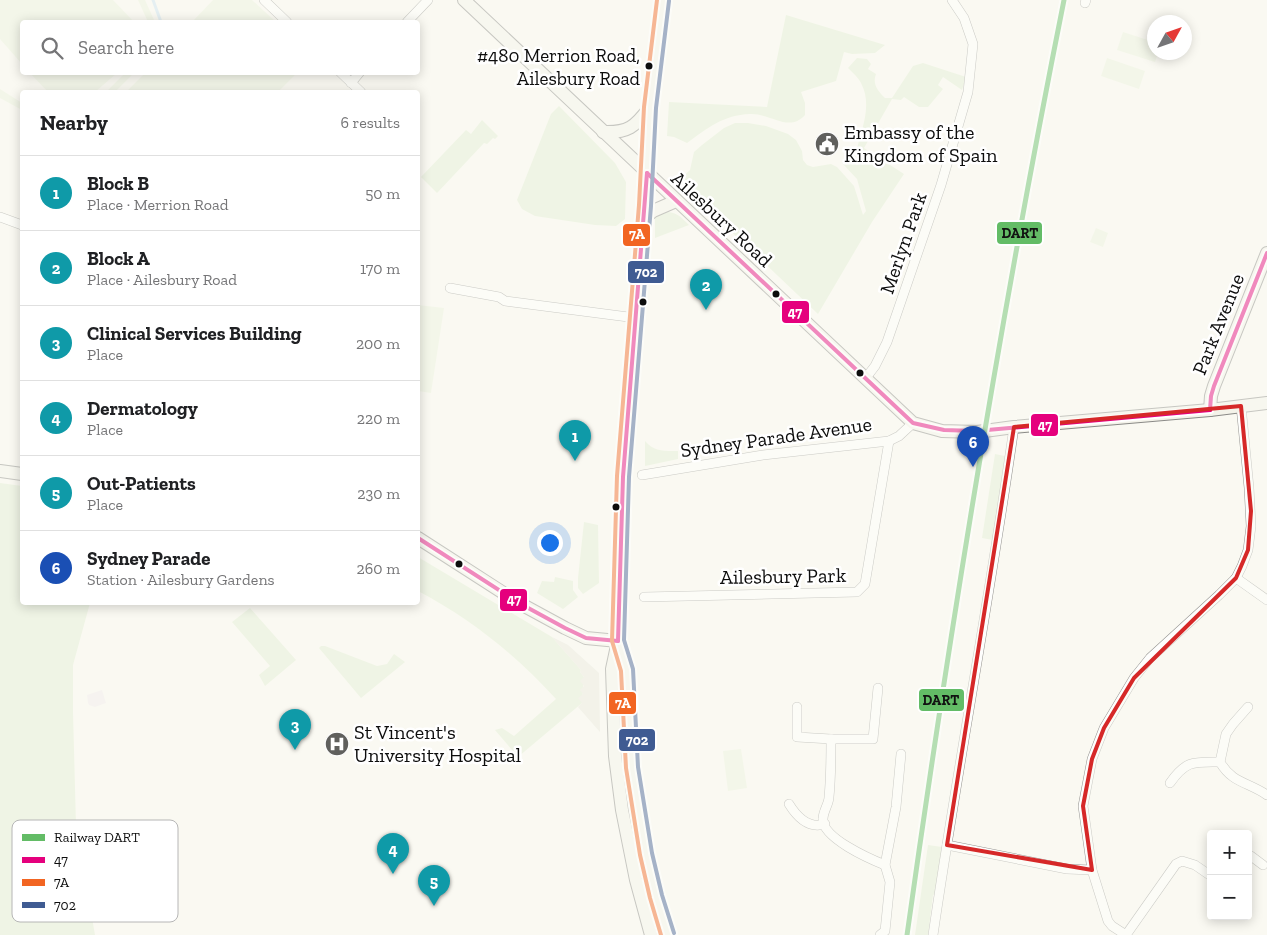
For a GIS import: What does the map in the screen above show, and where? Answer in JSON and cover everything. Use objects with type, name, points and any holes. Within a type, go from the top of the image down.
[{"type":"main road","name":"Ailesbury Road","points":[[464,0],[865,380],[913,423]]},
{"type":"main road","points":[[651,935],[631,858],[614,756],[612,669],[618,641],[624,478],[647,173],[650,107],[663,0]]},
{"type":"main road","points":[[603,132],[622,131],[629,128],[638,123],[650,107]]},
{"type":"main road","points":[[643,219],[661,207],[676,201]]},
{"type":"main road","name":"Park Avenue","points":[[1210,410],[1210,396],[1267,253]]},
{"type":"main road","points":[[913,423],[942,431],[977,432],[1267,403]]},
{"type":"main road","points":[[0,471],[20,474]]},
{"type":"main road","points":[[420,539],[519,603],[565,628],[586,638],[618,641]]},
{"type":"main road","points":[[618,641],[627,670],[632,768],[647,859],[668,935]]},
{"type":"main road","points":[[614,756],[631,755]]},
{"type":"street","points":[[264,0],[285,20]]},
{"type":"street","points":[[409,20],[428,0]]},
{"type":"street","name":"Merlyn Park","points":[[865,380],[875,366],[887,342],[941,185],[968,92],[973,44],[964,18],[952,0]]},
{"type":"street","points":[[343,75],[360,90]]},
{"type":"street","points":[[351,83],[358,75]]},
{"type":"street","points":[[0,217],[20,224]]},
{"type":"street","points":[[450,288],[500,297],[506,301],[636,318]]},
{"type":"street","points":[[1209,875],[1194,865],[1182,861],[1176,864],[1126,935],[1108,921],[1092,870],[1083,806],[1092,759],[1104,728],[1132,680],[1150,658],[1220,595],[1236,578],[1248,550],[1251,529],[1241,406]]},
{"type":"street","name":"Sydney Parade Avenue","points":[[642,475],[763,455],[889,441],[899,436],[913,423]]},
{"type":"street","points":[[933,935],[1003,510],[1014,427]]},
{"type":"street","name":"Ailesbury Park","points":[[644,597],[857,592],[865,584],[889,441]]},
{"type":"street","points":[[1236,578],[1267,600]]},
{"type":"street","points":[[797,707],[798,736],[831,739],[873,739],[878,688]]},
{"type":"street","points":[[1248,707],[1226,734],[1220,762],[1232,778],[1259,789],[1267,795]]},
{"type":"street","points":[[831,739],[829,799],[823,819],[827,831],[871,860],[885,865]]},
{"type":"street","points":[[880,935],[884,931],[890,882],[885,865],[896,807],[901,754]]},
{"type":"street","points":[[1170,783],[1178,772],[1191,763],[1220,762]]},
{"type":"street","points":[[789,804],[794,813],[806,823],[817,826],[825,824]]},
{"type":"street","points":[[947,845],[1067,868],[1092,870]]},
{"type":"street","points":[[1252,857],[1263,865]]},
{"type":"highlighted area","points":[[1241,406],[1251,511],[1248,550],[1236,578],[1134,678],[1104,728],[1092,759],[1083,806],[1092,870],[947,845],[1014,427]]},
{"type":"shaded area","points":[[552,637],[568,645],[599,673],[600,732],[578,707],[582,703],[578,698],[583,694],[580,690],[584,686],[580,681],[584,677],[580,672],[581,670]]},
{"type":"shaded area","points":[[102,690],[106,703],[95,707],[89,705],[87,695]]},
{"type":"green space","points":[[0,0],[113,0],[132,20],[20,20],[20,62],[0,39]]},
{"type":"green space","points":[[138,0],[145,0],[154,20],[147,20]]},
{"type":"green space","points":[[213,0],[252,0],[274,20],[194,20]]},
{"type":"green space","points":[[786,15],[885,45],[875,53],[852,54],[844,52],[836,81],[801,92],[805,103],[805,115],[799,120],[786,122],[758,114],[740,115],[716,123],[687,143],[667,136],[669,102],[767,107]]},
{"type":"green space","points":[[1123,32],[1147,40],[1147,59],[1117,50]]},
{"type":"green space","points":[[857,58],[867,59],[871,64],[868,69],[876,74],[875,84],[885,98],[892,98],[913,66],[923,63],[966,77],[962,90],[943,77],[938,85],[943,89],[928,107],[919,107],[904,97],[901,100],[892,99],[864,148],[904,174],[872,222],[818,314],[678,181],[690,170],[694,152],[724,128],[735,123],[766,126],[788,134],[796,140],[802,151],[803,160],[807,165],[813,167],[831,164],[837,167],[854,186],[863,215],[866,211],[857,179],[842,163],[856,153],[865,118],[866,100],[864,92],[860,81],[848,68]]},
{"type":"green space","points":[[1107,58],[1145,71],[1139,89],[1101,76]]},
{"type":"green space","points":[[32,75],[115,75],[97,90],[46,90]]},
{"type":"green space","points":[[123,75],[132,75],[117,90],[108,90]]},
{"type":"green space","points":[[143,75],[295,75],[280,90],[128,90]]},
{"type":"green space","points":[[0,89],[20,102],[20,109],[0,98]]},
{"type":"green space","points":[[559,106],[615,163],[626,182],[625,219],[616,226],[595,225],[535,216],[522,209],[517,200],[551,114]]},
{"type":"green space","points":[[482,120],[498,136],[487,144],[484,143],[437,193],[421,177],[466,130],[471,134]]},
{"type":"green space","points":[[668,212],[682,218],[689,225],[655,238],[655,218],[661,213]]},
{"type":"green space","points":[[1096,228],[1108,233],[1103,247],[1090,242]]},
{"type":"green space","points":[[420,305],[444,308],[431,393],[420,391]]},
{"type":"green space","points":[[645,441],[656,449],[678,451],[678,459],[645,466]]},
{"type":"green space","points":[[995,454],[1005,456],[993,540],[982,538]]},
{"type":"green space","points":[[0,483],[20,486],[20,605],[89,605],[73,665],[76,820],[12,820],[12,922],[93,922],[95,935],[0,935]]},
{"type":"green space","points":[[584,522],[598,525],[599,583],[583,594],[578,588],[578,578]]},
{"type":"green space","points":[[420,558],[552,637],[581,670],[580,672],[584,677],[582,703],[518,757],[495,730],[502,728],[514,736],[556,699],[492,639],[438,602],[420,592]]},
{"type":"green space","points":[[555,577],[573,581],[573,590],[578,597],[563,609],[537,593],[542,581],[554,582]]},
{"type":"green space","points":[[250,608],[296,660],[265,686],[259,675],[270,666],[232,622]]},
{"type":"green space","points":[[321,646],[377,666],[387,664],[394,654],[405,662],[361,698],[319,648]]},
{"type":"green space","points":[[741,749],[747,788],[728,791],[723,751]]},
{"type":"green space","points":[[928,845],[942,847],[936,894],[933,895],[928,935],[915,935]]},
{"type":"waterway","points":[[153,0],[160,20]]},
{"type":"rail line","name":"DART","points":[[907,935],[941,700],[979,466],[1041,116],[1064,0]]},
{"type":"transit line","name":"7A","points":[[657,0],[644,107],[639,205],[617,476],[612,641],[621,671],[626,768],[640,855],[661,935]]},
{"type":"transit line","name":"702","points":[[669,1],[656,108],[651,206],[629,477],[624,640],[633,669],[638,767],[652,853],[674,933]]},
{"type":"transit line","name":"47","points":[[647,173],[913,423],[944,430],[976,431],[1210,410]]},
{"type":"transit line","name":"47","points":[[618,641],[623,477],[647,173]]},
{"type":"transit line","name":"47","points":[[1210,410],[1214,386],[1267,253]]},
{"type":"transit line","name":"47","points":[[420,539],[519,603],[565,628],[586,638],[618,641]]},
{"type":"place","name":"#480 Merrion Road, Ailesbury Road","points":[[649,66]]},
{"type":"place","name":"Embassy of the Kingdom of Spain","points":[[827,144]]},
{"type":"place","name":"Block A","points":[[706,310]]},
{"type":"place","name":"Block B","points":[[575,461]]},
{"type":"place","name":"Sydney Parade","points":[[973,467]]},
{"type":"place","name":"St Vincent's University Hospital","points":[[337,744]]},
{"type":"place","name":"Clinical Services Building","points":[[295,750]]},
{"type":"place","name":"Dermatology","points":[[393,874]]},
{"type":"place","name":"Out-Patients","points":[[434,906]]}]
